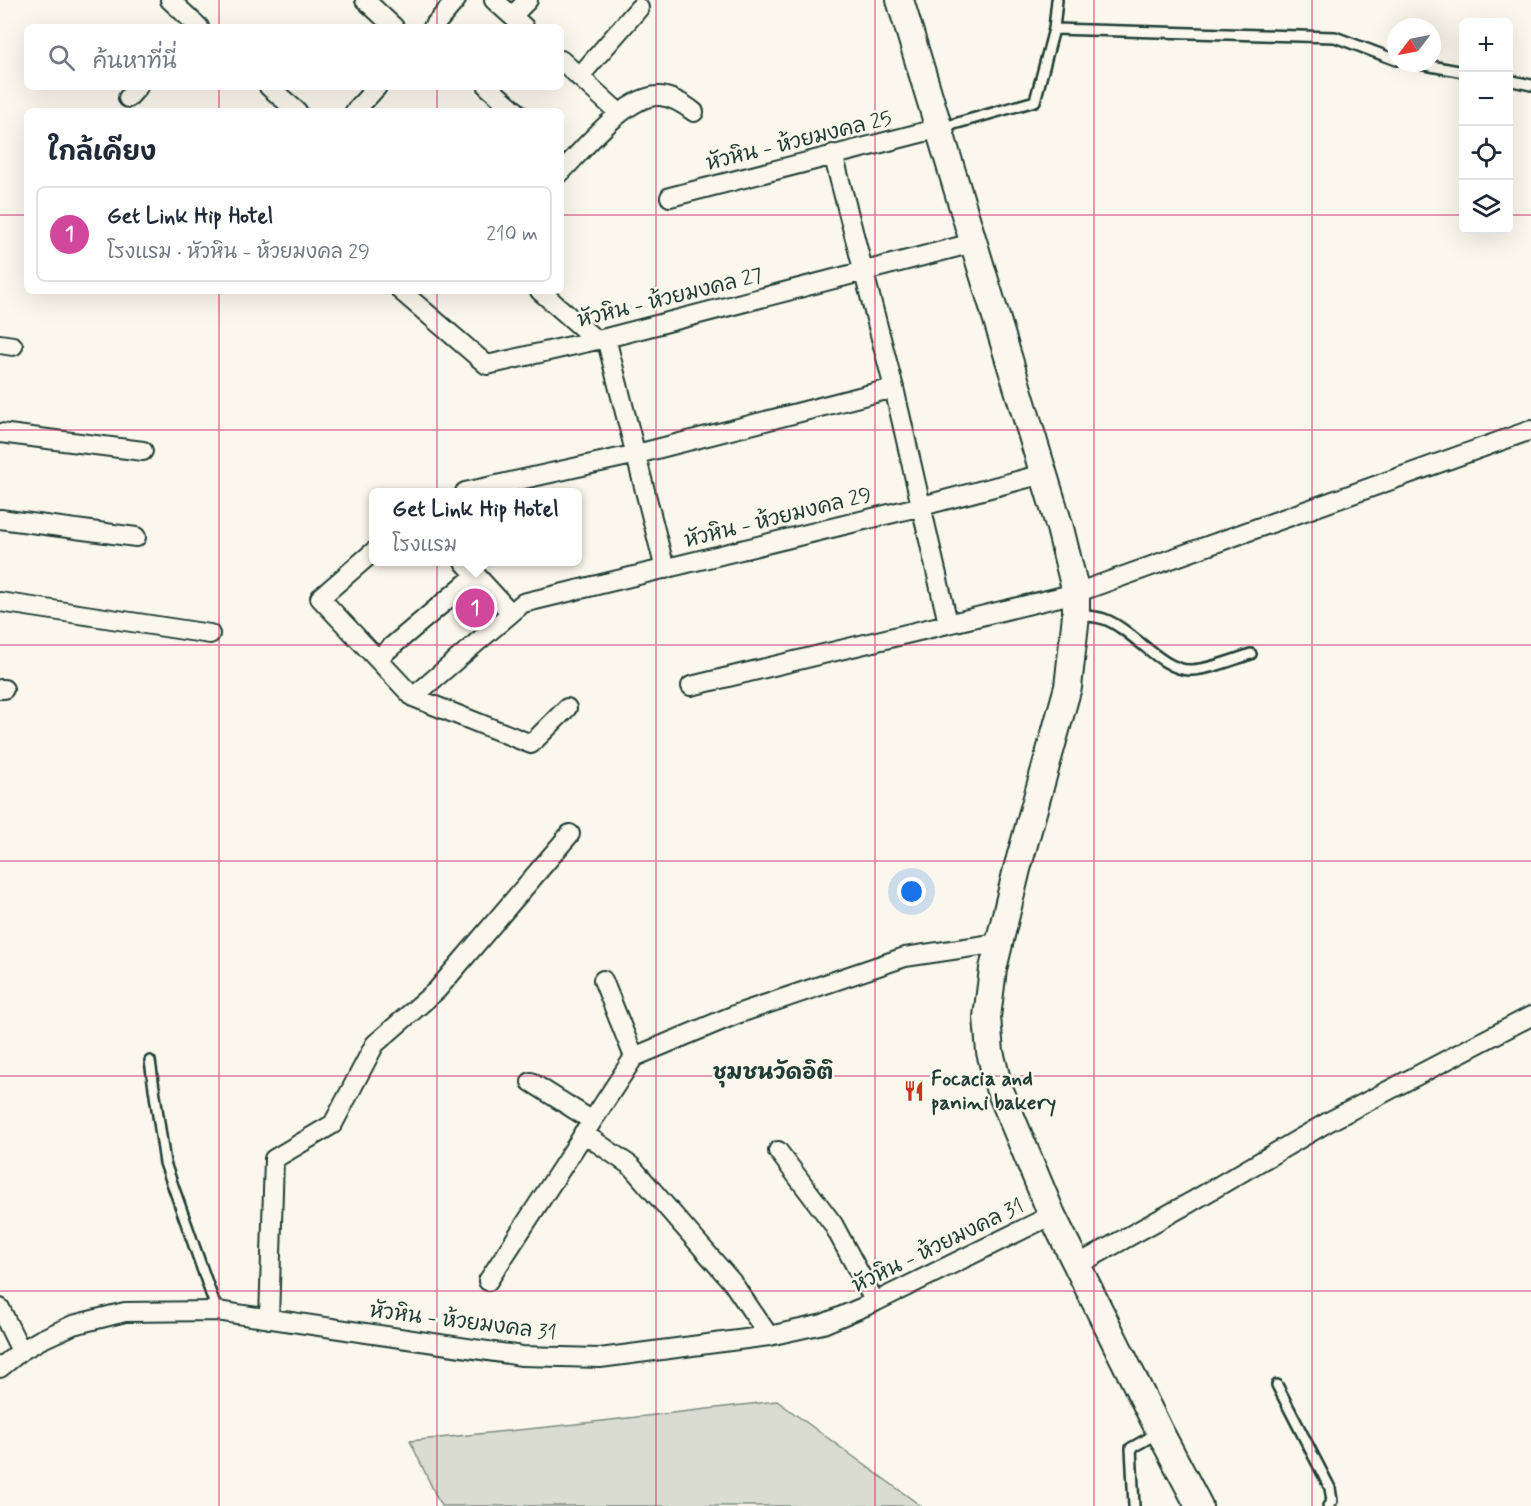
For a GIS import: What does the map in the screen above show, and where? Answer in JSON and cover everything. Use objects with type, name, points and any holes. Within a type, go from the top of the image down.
[{"type":"main road","points":[[900,0],[1060,528],[1076,604],[1068,687],[1017,869],[993,969],[987,1017],[990,1052],[999,1088],[1052,1215],[1199,1506]]},
{"type":"street","points":[[170,0],[193,24]]},
{"type":"street","points":[[365,0],[391,24]]},
{"type":"street","points":[[436,24],[456,0]]},
{"type":"street","points":[[494,0],[518,22],[528,0]]},
{"type":"street","points":[[579,76],[639,8]]},
{"type":"street","points":[[564,63],[619,113]]},
{"type":"street","points":[[271,90],[285,107]]},
{"type":"street","points":[[358,108],[375,90]]},
{"type":"street","points":[[492,90],[512,108]]},
{"type":"street","points":[[564,169],[619,113],[640,101],[660,96],[681,102],[694,112]]},
{"type":"street","name":"หัวหิน - ห้วยมงคล 25","points":[[670,197],[940,128]]},
{"type":"street","points":[[833,154],[894,388],[948,623]]},
{"type":"street","name":"หัวหิน - ห้วยมงคล 27","points":[[404,294],[487,365],[601,339],[974,243]]},
{"type":"street","points":[[544,294],[601,339],[637,454],[665,569]]},
{"type":"street","points":[[483,488],[637,454],[894,388]]},
{"type":"street","points":[[690,686],[948,623],[1076,604],[1531,430]]},
{"type":"street","points":[[0,433],[143,452]]},
{"type":"street","name":"หัวหิน - ห้วยมงคล 29","points":[[517,607],[1043,474]]},
{"type":"street","points":[[0,519],[136,537]]},
{"type":"street","points":[[369,555],[320,598],[413,697],[531,744],[567,708]]},
{"type":"street","points":[[377,659],[470,568],[517,607],[413,697]]},
{"type":"street","points":[[0,602],[210,634]]},
{"type":"street","points":[[269,1319],[274,1159],[333,1124],[375,1044],[437,990],[570,834]]},
{"type":"street","points":[[488,1281],[634,1057],[738,1014],[905,957],[999,943]]},
{"type":"street","points":[[603,980],[634,1057]]},
{"type":"street","points":[[1077,1265],[1328,1122],[1531,1016]]},
{"type":"street","points":[[531,1082],[587,1126],[632,1166],[732,1282],[769,1336]]},
{"type":"street","points":[[778,1151],[833,1224],[875,1302]]},
{"type":"street","name":"หัวหิน - ห้วยมงคล 31","points":[[0,1368],[21,1351],[73,1325],[125,1312],[217,1311],[522,1356],[600,1358],[769,1336],[823,1324],[875,1302],[1052,1215]]},
{"type":"street","points":[[0,1308],[21,1351]]},
{"type":"lane","points":[[940,128],[1035,101],[1054,29],[1058,0]]},
{"type":"lane","points":[[1054,29],[1335,37],[1387,57]]},
{"type":"lane","points":[[1441,68],[1459,71]]},
{"type":"lane","points":[[1513,82],[1531,85]]},
{"type":"lane","points":[[1076,604],[1132,635],[1181,670],[1203,668],[1251,654]]},
{"type":"lane","points":[[150,1061],[165,1163],[217,1311]]},
{"type":"lane","points":[[1277,1385],[1330,1488],[1332,1501],[1328,1506]]},
{"type":"lane","points":[[1134,1506],[1131,1448],[1160,1432]]},
{"type":"shaded area","points":[[777,1401],[921,1506],[441,1506],[410,1441],[567,1425]]},
{"type":"place","name":"Get Link Hip Hotel","points":[[475,608]]},
{"type":"place","name":"Focacia and panini bakery","points":[[914,1091]]},
{"type":"district","name":"ชุมชนวัดอิติ","points":[[773,1073]]}]
